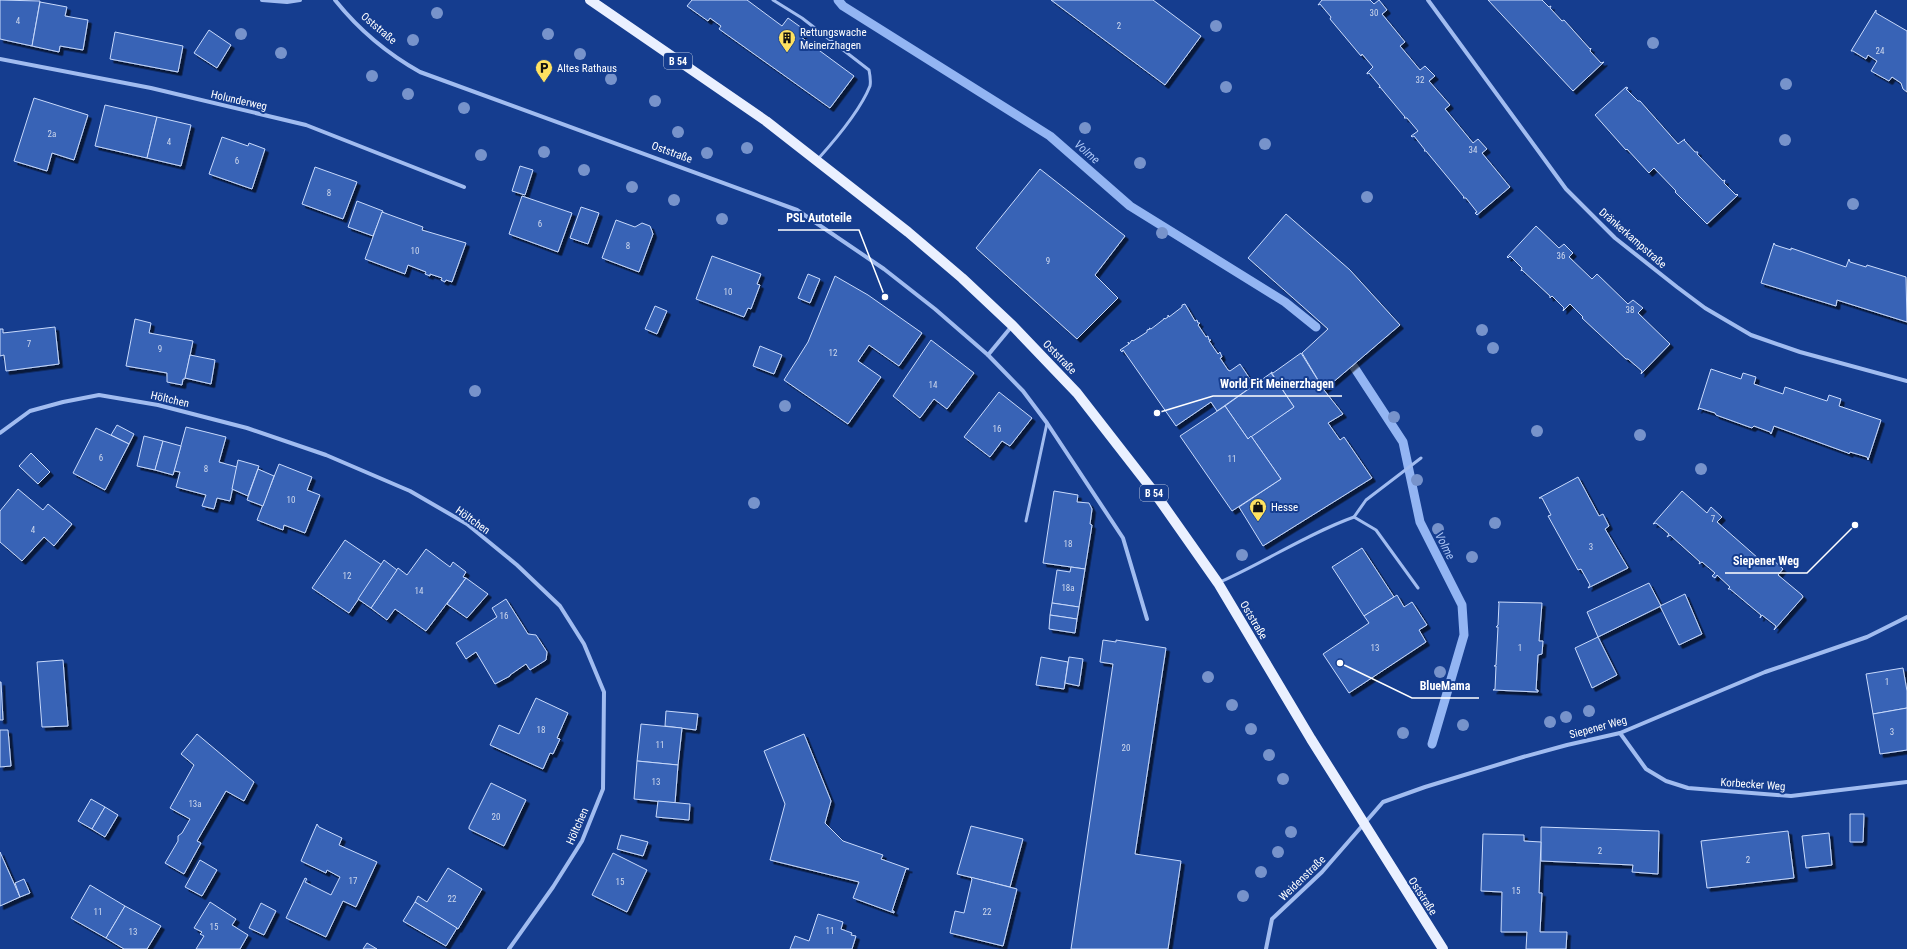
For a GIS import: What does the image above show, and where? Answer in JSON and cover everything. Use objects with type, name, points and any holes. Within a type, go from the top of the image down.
[{"type":"main road","name":"Oststraße","points":[[590,0],[766,122],[914,237],[962,278],[1013,326],[1077,393],[1154,492],[1218,583],[1364,826],[1443,949]]},
{"type":"street","points":[[262,0],[287,2],[300,0]]},
{"type":"street","name":"Oststraße","points":[[335,0],[349,18],[367,36],[405,64],[420,72],[797,210],[884,269],[988,355],[1023,392],[1047,423],[1123,538],[1147,619]]},
{"type":"street","name":"Dränkerkampstraße","points":[[1428,0],[1566,189],[1615,238],[1705,308],[1751,335],[1800,352],[1907,381]]},
{"type":"street","name":"Holunderweg","points":[[0,59],[151,88],[306,125],[464,187]]},
{"type":"street","points":[[988,355],[1013,326]]},
{"type":"street","name":"Höltchen","points":[[0,433],[30,411],[62,402],[99,395],[158,405],[247,428],[326,455],[410,491],[467,524],[517,565],[560,606],[584,644],[604,692],[603,789],[582,841],[553,887],[509,949]]},
{"type":"street","name":"Siepener Weg","points":[[1364,826],[1383,802],[1425,787],[1567,745],[1620,733],[1765,672],[1867,637],[1907,617]]},
{"type":"street","name":"Korbecker Weg","points":[[1620,733],[1646,769],[1666,781],[1688,788],[1791,796],[1907,782]]},
{"type":"street","name":"Weidenstraße","points":[[1266,949],[1272,920],[1322,872],[1364,826]]},
{"type":"lane","points":[[773,0],[802,18],[869,70],[870,84],[853,115],[839,136],[816,160]]},
{"type":"lane","points":[[1026,521],[1047,423]]},
{"type":"lane","points":[[1218,583],[1247,570],[1307,538],[1354,517],[1366,500],[1421,458]]},
{"type":"lane","points":[[1354,517],[1376,530],[1418,588]]},
{"type":"building","points":[[0,0],[40,1],[32,46],[0,39]]},
{"type":"building","name":"Rettungswache Meinerzhagen","points":[[692,0],[747,0],[782,26],[788,18],[806,31],[801,37],[854,76],[830,108],[719,29],[721,26],[710,18],[708,21],[687,6]]},
{"type":"building","points":[[1051,0],[1153,0],[1201,36],[1165,85]]},
{"type":"building","points":[[1322,0],[1370,0],[1374,4],[1379,0],[1387,10],[1382,14],[1405,42],[1400,46],[1420,70],[1425,66],[1435,76],[1429,81],[1450,105],[1445,109],[1473,143],[1478,139],[1487,149],[1482,153],[1510,187],[1477,215],[1475,213],[1477,212],[1466,198],[1463,198],[1464,197],[1426,151],[1424,151],[1425,150],[1414,136],[1411,136],[1418,131],[1407,118],[1404,118],[1405,117],[1380,87],[1379,88],[1380,86],[1369,73],[1367,74],[1373,67],[1362,54],[1361,56],[1330,19],[1331,17],[1320,4],[1318,5]]},
{"type":"building","points":[[1488,0],[1542,0],[1549,7],[1551,6],[1550,8],[1562,21],[1564,20],[1590,49],[1591,48],[1590,51],[1601,63],[1604,62],[1573,91]]},
{"type":"building","points":[[40,2],[67,7],[65,16],[88,20],[83,50],[60,46],[59,52],[32,46]]},
{"type":"building","points":[[1876,10],[1876,13],[1907,31],[1907,92],[1903,89],[1901,83],[1892,77],[1889,81],[1871,71],[1877,61],[1868,55],[1866,59],[1851,51]]},
{"type":"building","points":[[209,30],[231,45],[217,68],[194,53]]},
{"type":"building","points":[[115,32],[183,46],[178,72],[110,59]]},
{"type":"building","points":[[1626,87],[1628,88],[1626,89],[1638,101],[1640,101],[1678,144],[1685,139],[1684,140],[1695,152],[1698,152],[1697,154],[1723,181],[1725,180],[1724,183],[1736,195],[1738,195],[1707,224],[1675,192],[1676,191],[1654,168],[1649,173],[1595,115]]},
{"type":"building","points":[[34,98],[88,115],[74,160],[52,153],[47,171],[14,161]]},
{"type":"building","points":[[105,105],[157,117],[147,158],[95,146]]},
{"type":"building","points":[[157,117],[191,125],[181,166],[147,158]]},
{"type":"building","points":[[222,137],[248,146],[249,143],[265,149],[252,189],[209,174]]},
{"type":"building","points":[[520,166],[533,170],[525,195],[512,191]]},
{"type":"building","points":[[315,167],[357,182],[343,219],[302,204]]},
{"type":"building","points":[[1040,169],[1125,236],[1095,275],[1118,298],[1077,339],[976,248]]},
{"type":"building","points":[[522,196],[572,213],[558,252],[509,234]]},
{"type":"building","points":[[357,201],[383,211],[373,236],[348,227]]},
{"type":"building","points":[[581,207],[599,213],[588,244],[570,238]]},
{"type":"building","points":[[382,212],[423,227],[422,230],[466,243],[452,282],[446,280],[445,282],[441,280],[442,278],[430,274],[430,276],[425,274],[426,272],[408,265],[405,274],[365,259]]},
{"type":"building","points":[[1286,214],[1350,270],[1400,325],[1324,390],[1302,353],[1328,329],[1248,258]]},
{"type":"building","points":[[616,220],[635,227],[642,223],[650,226],[653,234],[639,272],[602,258]]},
{"type":"building","points":[[1536,226],[1559,248],[1564,244],[1573,253],[1569,257],[1592,279],[1597,274],[1628,304],[1633,300],[1643,308],[1638,313],[1670,344],[1641,374],[1642,371],[1626,359],[1582,318],[1583,317],[1570,304],[1563,311],[1564,308],[1552,296],[1550,298],[1550,296],[1522,270],[1521,271],[1522,268],[1510,256],[1508,258],[1507,257]]},
{"type":"building","points":[[1774,243],[1775,245],[1791,250],[1791,248],[1846,267],[1849,259],[1850,262],[1866,267],[1867,265],[1906,277],[1907,322],[1837,300],[1836,306],[1761,283]]},
{"type":"building","points":[[712,256],[761,274],[757,284],[760,285],[751,309],[748,308],[744,317],[696,299]]},
{"type":"building","points":[[808,274],[820,279],[810,303],[798,298]]},
{"type":"building","points":[[835,276],[868,295],[922,333],[899,366],[869,345],[858,361],[881,377],[848,424],[784,380],[808,342]]},
{"type":"building","points":[[1185,304],[1195,321],[1197,320],[1198,323],[1200,323],[1198,325],[1206,337],[1208,336],[1209,340],[1211,340],[1209,341],[1218,354],[1220,352],[1222,357],[1220,358],[1228,370],[1230,371],[1240,364],[1254,385],[1217,411],[1211,402],[1176,426],[1123,350],[1122,352],[1120,350],[1132,340],[1133,341],[1147,332],[1147,330],[1150,329],[1149,328],[1151,329],[1164,318],[1165,319],[1168,317],[1168,315],[1169,317]]},
{"type":"building","points":[[655,306],[667,311],[657,334],[645,329]]},
{"type":"building","points":[[135,319],[151,323],[149,333],[193,341],[185,379],[183,379],[182,385],[167,382],[167,373],[126,366]]},
{"type":"building","points":[[55,327],[59,364],[6,371],[4,355],[0,356],[0,329],[3,329],[3,333]]},
{"type":"building","points":[[931,340],[974,373],[947,409],[934,399],[920,418],[893,396]]},
{"type":"building","points":[[760,346],[782,355],[774,374],[753,366]]},
{"type":"building","points":[[1301,353],[1324,390],[1343,414],[1328,423],[1340,440],[1344,437],[1372,478],[1263,546],[1239,507],[1281,479],[1251,436],[1294,407],[1271,372],[1273,373]]},
{"type":"building","points":[[190,355],[215,360],[211,384],[185,378]]},
{"type":"building","points":[[1711,369],[1741,379],[1743,373],[1756,377],[1754,384],[1783,394],[1785,387],[1827,401],[1829,395],[1841,399],[1839,406],[1881,420],[1868,460],[1867,457],[1850,452],[1849,454],[1774,426],[1771,434],[1770,432],[1754,426],[1752,428],[1716,415],[1715,413],[1699,408],[1698,410]]},
{"type":"building","points":[[1271,373],[1294,407],[1248,439],[1225,406]]},
{"type":"building","points":[[999,392],[1032,418],[1010,446],[1002,441],[990,457],[964,437]]},
{"type":"building","points":[[1225,406],[1248,439],[1251,436],[1281,479],[1232,511],[1180,436]]},
{"type":"building","points":[[117,425],[134,434],[129,444],[111,435]]},
{"type":"building","points":[[186,427],[226,437],[219,462],[237,467],[230,501],[217,498],[214,509],[202,506],[206,495],[176,487],[180,472],[174,471]]},
{"type":"building","points":[[96,428],[129,444],[105,490],[73,473]]},
{"type":"building","points":[[144,436],[163,441],[155,470],[137,466]]},
{"type":"building","points":[[163,441],[181,446],[173,475],[155,470]]},
{"type":"building","points":[[31,453],[50,472],[38,484],[19,466]]},
{"type":"building","points":[[238,460],[259,466],[248,496],[232,489]]},
{"type":"building","points":[[279,464],[312,477],[307,490],[320,495],[305,533],[284,525],[283,530],[257,520]]},
{"type":"building","points":[[258,469],[274,476],[263,506],[247,500]]},
{"type":"building","points":[[1578,477],[1599,516],[1603,514],[1609,526],[1605,529],[1628,568],[1588,588],[1590,585],[1581,569],[1578,570],[1548,516],[1551,515],[1542,498],[1539,498]]},
{"type":"building","points":[[18,489],[43,510],[48,504],[72,524],[54,546],[44,537],[22,561],[0,542],[0,511]]},
{"type":"building","points":[[1054,491],[1078,495],[1077,502],[1089,503],[1092,509],[1090,524],[1092,525],[1085,569],[1043,563]]},
{"type":"building","points":[[1682,491],[1707,513],[1711,507],[1722,517],[1717,522],[1767,566],[1772,559],[1783,569],[1778,575],[1802,595],[1803,597],[1774,630],[1776,626],[1762,615],[1760,618],[1761,615],[1730,589],[1728,589],[1730,587],[1717,575],[1715,578],[1712,576],[1715,573],[1702,562],[1699,564],[1700,562],[1670,535],[1667,537],[1669,534],[1656,523],[1653,524]]},
{"type":"building","points":[[345,540],[382,565],[349,613],[312,588]]},
{"type":"building","points":[[1362,548],[1394,597],[1364,616],[1332,567]]},
{"type":"building","points":[[426,549],[450,567],[453,562],[466,572],[463,577],[466,578],[426,631],[395,609],[387,620],[371,608],[398,568],[407,575]]},
{"type":"building","points":[[384,560],[397,570],[371,608],[358,599]]},
{"type":"building","points":[[1071,567],[1085,569],[1079,607],[1052,603],[1057,570],[1070,572]]},
{"type":"building","points":[[466,578],[488,594],[467,618],[447,604]]},
{"type":"building","points":[[1649,583],[1661,606],[1598,637],[1587,612]]},
{"type":"building","points":[[1685,594],[1702,634],[1679,645],[1660,606]]},
{"type":"building","points":[[1397,595],[1404,607],[1412,602],[1427,625],[1419,630],[1426,642],[1349,693],[1323,654],[1369,623],[1364,616]]},
{"type":"building","points":[[506,599],[528,634],[536,635],[547,652],[546,660],[530,670],[526,664],[510,676],[495,684],[476,652],[466,659],[456,643],[497,617],[492,608]]},
{"type":"building","points":[[1498,602],[1542,603],[1539,641],[1543,641],[1542,654],[1538,655],[1536,690],[1538,690],[1538,692],[1493,690],[1495,689],[1496,666],[1494,666],[1496,665],[1498,627],[1496,627],[1498,625]]},
{"type":"building","points":[[1052,603],[1079,607],[1077,619],[1050,615]]},
{"type":"building","points":[[1050,615],[1077,619],[1075,633],[1049,629]]},
{"type":"building","points":[[1598,637],[1617,675],[1592,688],[1575,648]]},
{"type":"building","points":[[1103,640],[1116,642],[1116,640],[1166,648],[1135,854],[1181,861],[1168,949],[1071,949],[1113,664],[1100,662]]},
{"type":"building","points":[[1041,657],[1068,662],[1064,689],[1036,685]]},
{"type":"building","points":[[1069,657],[1083,659],[1079,686],[1065,683]]},
{"type":"building","points":[[63,660],[68,726],[42,727],[37,662]]},
{"type":"building","points":[[1903,668],[1907,691],[1907,708],[1873,714],[1866,674]]},
{"type":"building","points":[[1,682],[3,720],[0,720]]},
{"type":"building","points":[[536,698],[568,713],[557,738],[560,739],[553,754],[550,753],[543,769],[490,745],[499,725],[519,734]]},
{"type":"building","points":[[1907,708],[1907,750],[1880,754],[1873,714]]},
{"type":"building","points":[[666,711],[698,714],[696,730],[665,726]]},
{"type":"building","points":[[641,724],[682,728],[678,765],[637,761]]},
{"type":"building","points":[[0,730],[8,730],[11,766],[0,767]]},
{"type":"building","points":[[197,734],[254,782],[244,801],[226,791],[197,841],[201,843],[184,874],[165,863],[178,841],[178,836],[182,833],[190,819],[170,808],[194,765],[181,754]]},
{"type":"building","points":[[804,734],[831,801],[825,823],[843,841],[883,855],[881,859],[909,869],[906,869],[892,911],[894,911],[894,913],[853,898],[859,882],[770,860],[785,804],[764,751]]},
{"type":"building","points":[[637,761],[678,765],[675,803],[634,799]]},
{"type":"building","points":[[491,783],[526,800],[504,846],[469,829]]},
{"type":"building","points":[[91,799],[105,807],[92,829],[78,821]]},
{"type":"building","points":[[658,801],[690,804],[689,820],[656,817]]},
{"type":"building","points":[[105,807],[118,815],[105,837],[92,829]]},
{"type":"building","points":[[1850,814],[1864,814],[1863,842],[1850,842]]},
{"type":"building","points":[[317,824],[319,827],[342,838],[339,845],[377,862],[356,907],[343,901],[326,937],[286,918],[305,878],[307,879],[305,882],[331,895],[340,877],[327,870],[326,873],[301,861]]},
{"type":"building","points":[[971,826],[1023,839],[1010,887],[957,874]]},
{"type":"building","points":[[1541,827],[1659,831],[1658,874],[1632,872],[1633,865],[1541,861]]},
{"type":"building","points":[[1788,831],[1794,878],[1707,888],[1701,841]]},
{"type":"building","points":[[1829,833],[1832,865],[1806,868],[1802,836]]},
{"type":"building","points":[[1483,834],[1524,835],[1524,841],[1541,842],[1539,893],[1542,893],[1540,932],[1567,932],[1566,949],[1526,949],[1527,932],[1501,932],[1502,892],[1481,891]]},
{"type":"building","points":[[621,835],[648,842],[643,856],[617,849]]},
{"type":"building","points":[[0,852],[20,897],[0,906]]},
{"type":"building","points":[[613,853],[647,870],[627,912],[592,895]]},
{"type":"building","points":[[200,860],[217,870],[202,896],[185,887]]},
{"type":"building","points":[[448,868],[482,889],[458,929],[415,902],[418,896],[427,902]]},
{"type":"building","points":[[970,877],[1017,889],[1003,946],[950,933],[955,911],[964,913],[972,879]]},
{"type":"building","points":[[24,879],[30,893],[20,897],[15,883]]},
{"type":"building","points":[[90,885],[125,906],[106,938],[71,918]]},
{"type":"building","points":[[210,902],[236,919],[232,925],[248,935],[240,949],[196,949],[204,936],[200,934],[202,932],[194,928]]},
{"type":"building","points":[[415,902],[457,928],[446,946],[403,921]]},
{"type":"building","points":[[261,903],[276,911],[264,935],[249,928]]},
{"type":"building","points":[[125,906],[161,926],[147,949],[124,949],[106,938]]},
{"type":"building","points":[[818,914],[843,922],[841,929],[852,933],[851,935],[856,936],[852,949],[790,949],[795,936],[809,941]]},
{"type":"building","points":[[367,943],[377,949],[363,949]]},
{"type":"waterway","name":"Volme","points":[[838,0],[843,6],[1050,136],[1130,206],[1285,302],[1316,327]]},
{"type":"waterway","name":"Volme","points":[[1354,367],[1403,442],[1420,522],[1462,605],[1464,635],[1432,744]]},
{"type":"place","name":"Rettungswache Meinerzhagen","points":[[787,53]]},
{"type":"place","name":"Altes Rathaus","points":[[544,83]]},
{"type":"place","name":"PSL Autoteile","points":[[885,297]]},
{"type":"place","name":"World Fit Meinerzhagen","points":[[1157,413]]},
{"type":"place","name":"Hesse","points":[[1258,522]]},
{"type":"place","name":"Siepener Weg","points":[[1855,525]]},
{"type":"place","name":"BlueMama","points":[[1340,663]]}]
